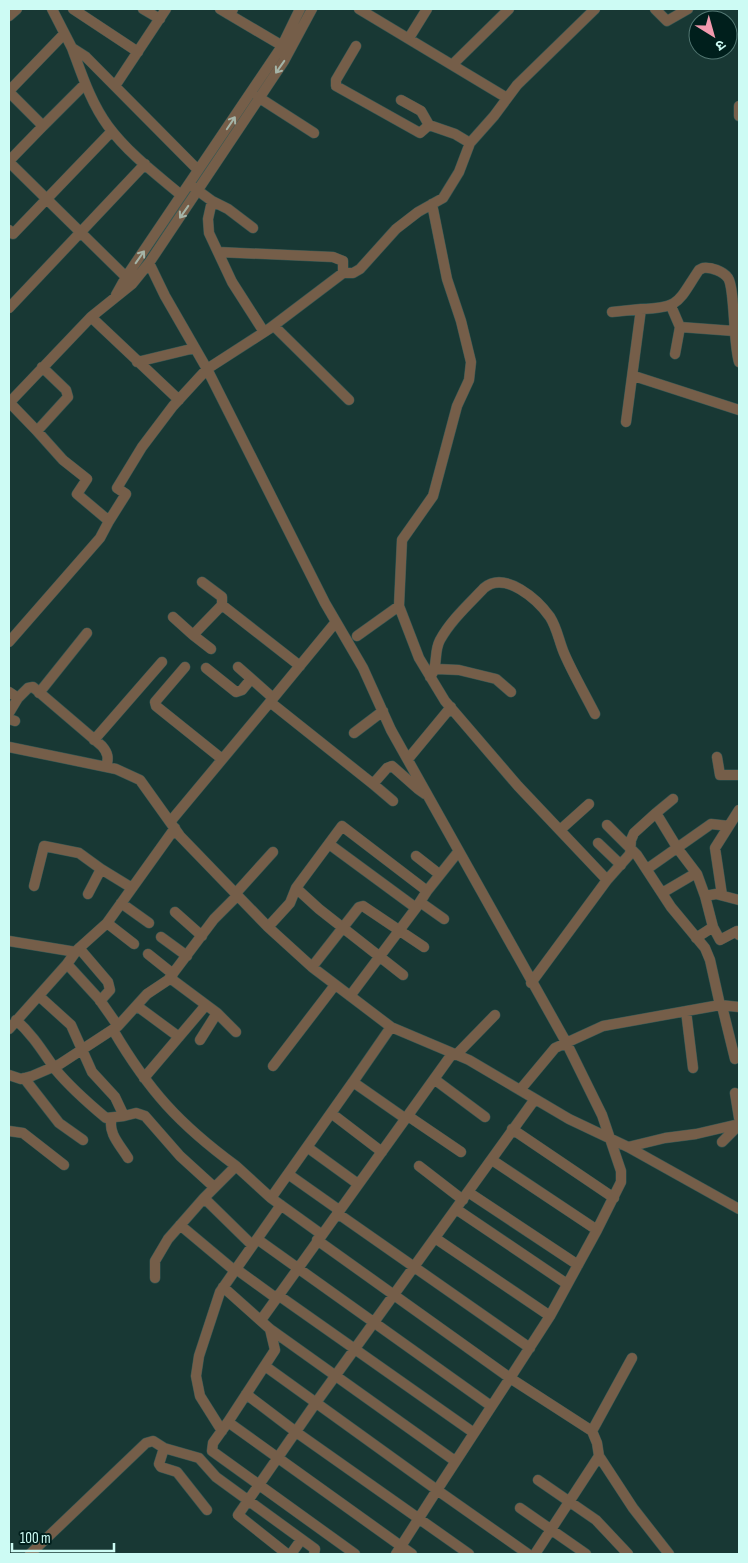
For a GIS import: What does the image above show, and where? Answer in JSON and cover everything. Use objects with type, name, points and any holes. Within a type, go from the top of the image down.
[{"type":"street","points":[[9,16],[17,9]]},
{"type":"street","points":[[52,9],[72,48],[85,84],[112,131],[145,164],[181,195]]},
{"type":"street","points":[[73,9],[138,52]]},
{"type":"street","points":[[143,9],[160,20]]},
{"type":"street","points":[[115,86],[166,9]]},
{"type":"street","points":[[220,9],[232,12],[286,48]]},
{"type":"street","points":[[109,521],[77,494],[87,479],[63,460],[9,402],[91,317],[132,284],[149,263],[198,192],[258,97],[286,48],[300,9]]},
{"type":"street","points":[[114,299],[126,277],[198,170],[312,9]]},
{"type":"street","points":[[359,9],[507,98]]},
{"type":"street","points":[[409,38],[427,9]]},
{"type":"street","points":[[453,64],[509,9]]},
{"type":"street","points":[[9,642],[100,538],[126,494],[117,488],[142,446],[207,369],[274,326],[343,273],[353,273],[360,269],[396,229],[443,198],[459,172],[470,143],[507,98],[594,9]]},
{"type":"street","points":[[655,9],[667,21],[688,9]]},
{"type":"street","points":[[43,126],[9,92],[64,34]]},
{"type":"street","points":[[356,46],[336,80],[336,86],[420,133],[429,125]]},
{"type":"street","points":[[72,48],[86,57],[198,170]]},
{"type":"street","points":[[85,84],[9,161],[46,200],[126,277]]},
{"type":"street","points":[[258,97],[314,133]]},
{"type":"street","points":[[401,100],[421,111],[429,125],[455,134],[470,143]]},
{"type":"street","points":[[739,106],[739,116]]},
{"type":"street","points":[[10,234],[46,200],[112,131]]},
{"type":"street","points":[[9,308],[145,164]]},
{"type":"street","points":[[190,184],[198,192],[228,209],[254,228]]},
{"type":"street","points":[[212,201],[208,219],[209,233],[232,282],[264,332]]},
{"type":"street","points":[[432,204],[447,279],[461,321],[471,362],[469,380],[456,406],[433,496],[402,540],[399,606],[419,658],[433,673],[451,707],[518,786],[607,880]]},
{"type":"street","points":[[218,252],[334,257],[343,261],[343,273]]},
{"type":"street","points":[[149,263],[207,369],[335,623],[363,668],[391,730],[531,983],[566,1042],[611,1139],[621,1171],[621,1182],[614,1198],[550,1316],[399,1550]]},
{"type":"street","points":[[612,312],[671,306],[678,301],[699,270],[708,267],[724,273],[731,286],[734,332],[739,362]]},
{"type":"street","points":[[671,306],[680,327],[675,354]]},
{"type":"street","points":[[626,422],[634,376],[641,309]]},
{"type":"street","points":[[91,317],[179,400]]},
{"type":"street","points":[[274,326],[349,400]]},
{"type":"street","points":[[680,327],[734,332]]},
{"type":"street","points":[[138,362],[195,348]]},
{"type":"street","points":[[37,432],[68,397],[66,390],[42,367]]},
{"type":"street","points":[[634,376],[739,410]]},
{"type":"street","points":[[193,635],[222,605],[222,597],[202,582]]},
{"type":"street","points":[[433,673],[437,650],[447,629],[484,588],[491,583],[500,582],[528,595],[552,619],[570,665],[595,714]]},
{"type":"street","points":[[222,605],[300,666]]},
{"type":"street","points":[[357,636],[399,606]]},
{"type":"street","points":[[173,617],[212,649]]},
{"type":"street","points":[[214,1187],[180,1156],[145,1116],[136,1113],[106,1118],[86,1101],[54,1067],[36,1040],[11,1025],[67,964],[77,950],[107,923],[172,825],[222,759],[335,623]]},
{"type":"street","points":[[39,693],[87,632]]},
{"type":"street","points":[[94,740],[162,662]]},
{"type":"street","points":[[185,667],[155,702],[156,706],[222,759]]},
{"type":"street","points":[[238,667],[271,700],[393,801]]},
{"type":"street","points":[[206,668],[236,692],[242,690],[251,679]]},
{"type":"street","points":[[433,673],[459,670],[496,679],[511,692]]},
{"type":"street","points":[[11,718],[18,698],[30,687],[106,751],[108,759],[106,767]]},
{"type":"street","points":[[9,692],[18,698]]},
{"type":"street","points":[[408,759],[451,707]]},
{"type":"street","points":[[354,733],[383,711]]},
{"type":"street","points":[[9,747],[116,769],[140,780],[172,825],[268,927],[312,967],[392,1027],[469,1060],[535,1099],[628,1147],[739,1209]]},
{"type":"street","points":[[717,757],[720,774],[739,776]]},
{"type":"street","points":[[373,784],[387,768],[392,766],[426,794]]},
{"type":"street","points":[[531,983],[632,849],[630,840],[634,833],[673,799]]},
{"type":"street","points":[[560,830],[589,804]]},
{"type":"street","points":[[722,895],[715,848],[739,810]]},
{"type":"street","points":[[656,813],[678,849],[696,872],[713,928],[720,940],[737,931],[739,935]]},
{"type":"street","points":[[646,869],[678,849],[711,824],[729,826]]},
{"type":"street","points":[[607,825],[632,849],[710,960],[735,1058]]},
{"type":"street","points":[[268,927],[290,903],[296,888],[342,826],[428,891]]},
{"type":"street","points":[[598,843],[621,865]]},
{"type":"street","points":[[329,844],[418,905],[444,919]]},
{"type":"street","points":[[34,886],[44,846],[80,853],[101,869],[132,888]]},
{"type":"street","points":[[83,1140],[60,1123],[14,1079],[54,1067],[116,1028],[147,994],[172,976],[214,919],[273,852]]},
{"type":"street","points":[[350,996],[458,852]]},
{"type":"street","points":[[416,856],[440,874]]},
{"type":"street","points":[[88,894],[101,869]]},
{"type":"street","points":[[662,893],[696,872]]},
{"type":"street","points":[[296,888],[319,909],[403,974]]},
{"type":"street","points":[[704,896],[722,895],[739,900]]},
{"type":"street","points":[[120,903],[149,922]]},
{"type":"street","points":[[312,967],[359,907],[363,906],[424,947]]},
{"type":"street","points":[[175,912],[202,936]]},
{"type":"street","points":[[107,923],[134,944]]},
{"type":"street","points":[[696,938],[713,928]]},
{"type":"street","points":[[161,937],[188,956]]},
{"type":"street","points":[[9,941],[77,950],[108,982],[110,990],[100,1001]]},
{"type":"street","points":[[148,954],[217,1013],[236,1032]]},
{"type":"street","points":[[67,964],[100,1001],[144,1078],[168,1109],[189,1130],[236,1166],[271,1198],[282,1205],[319,1237],[395,1294],[510,1378],[592,1431],[599,1456],[633,1508],[670,1554]]},
{"type":"street","points":[[273,1066],[335,985]]},
{"type":"street","points":[[38,996],[71,1025],[92,1072],[115,1097],[124,1116]]},
{"type":"street","points":[[144,1078],[206,1005]]},
{"type":"street","points":[[520,1090],[549,1052],[566,1042],[603,1026],[721,1005],[739,1007]]},
{"type":"street","points":[[137,1006],[179,1037]]},
{"type":"street","points":[[686,1010],[693,1068]]},
{"type":"street","points":[[200,1040],[217,1013]]},
{"type":"street","points":[[261,1320],[434,1079],[454,1054],[495,1015]]},
{"type":"street","points":[[271,1198],[392,1027]]},
{"type":"street","points":[[434,1079],[485,1117]]},
{"type":"street","points":[[353,1082],[461,1152]]},
{"type":"street","points":[[735,1093],[739,1118]]},
{"type":"street","points":[[288,1554],[238,1515],[535,1099]]},
{"type":"street","points":[[331,1113],[382,1152]]},
{"type":"street","points":[[112,1118],[110,1125],[113,1134],[128,1158]]},
{"type":"street","points":[[628,1147],[739,1124]]},
{"type":"street","points":[[722,1142],[739,1124]]},
{"type":"street","points":[[512,1129],[614,1198]]},
{"type":"street","points":[[9,1130],[23,1133],[64,1165]]},
{"type":"street","points":[[307,1147],[358,1184]]},
{"type":"street","points":[[492,1160],[597,1230]]},
{"type":"street","points":[[155,1278],[155,1261],[180,1225],[236,1166]]},
{"type":"street","points":[[419,1166],[578,1265]]},
{"type":"street","points":[[288,1174],[414,1267],[530,1348]]},
{"type":"street","points":[[204,1198],[255,1242],[298,1268],[492,1406]]},
{"type":"street","points":[[222,1431],[200,1396],[196,1376],[199,1356],[224,1287],[282,1205]]},
{"type":"street","points":[[456,1209],[567,1284]]},
{"type":"street","points":[[180,1225],[235,1270],[355,1349],[474,1433]]},
{"type":"street","points":[[435,1238],[550,1316]]},
{"type":"street","points":[[224,1287],[270,1329],[455,1461]]},
{"type":"street","points":[[270,1329],[275,1350],[213,1444],[212,1451],[355,1554]]},
{"type":"street","points":[[592,1431],[632,1358]]},
{"type":"street","points":[[264,1366],[528,1554]]},
{"type":"street","points":[[246,1394],[296,1432],[468,1554]]},
{"type":"street","points":[[228,1422],[399,1550],[412,1554]]},
{"type":"street","points":[[30,1554],[146,1443],[156,1441],[164,1448],[199,1458],[216,1477],[315,1549],[314,1554]]},
{"type":"street","points":[[164,1448],[159,1464],[161,1467],[177,1472],[206,1510]]},
{"type":"street","points":[[535,1554],[599,1456]]},
{"type":"street","points":[[538,1480],[601,1525],[628,1554]]},
{"type":"street","points":[[520,1508],[586,1554]]},
{"type":"street","points":[[292,1554],[301,1540]]}]
